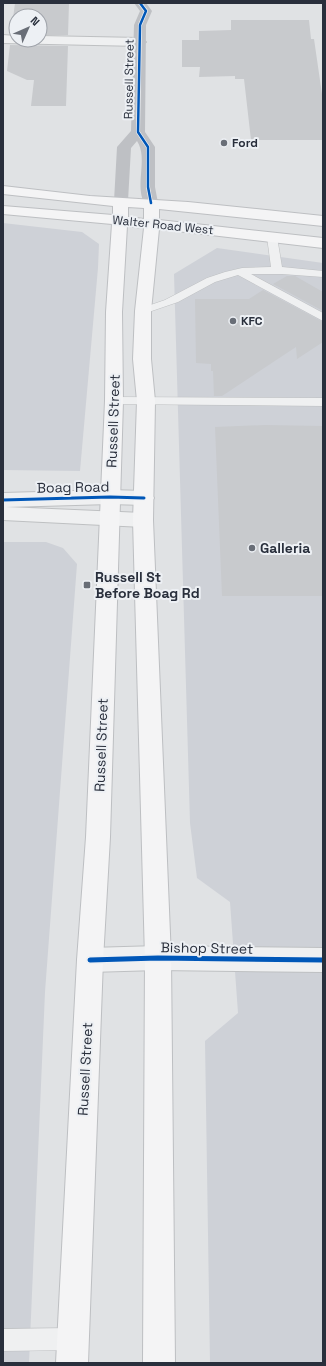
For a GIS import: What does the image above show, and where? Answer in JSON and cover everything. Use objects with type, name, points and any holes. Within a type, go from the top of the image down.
[{"type":"main road","name":"Walter Road West","points":[[3,190],[90,200],[151,203],[323,221]]},
{"type":"main road","name":"Russell Street","points":[[73,1351],[90,960],[98,837],[114,401],[114,312],[121,221],[121,201]]},
{"type":"main road","name":"Russell Street","points":[[151,203],[152,224],[143,311],[142,359],[146,401],[144,509],[149,730],[158,958],[159,1363]]},
{"type":"main road","name":"Walter Road West","points":[[3,210],[152,224],[323,243]]},
{"type":"street","name":"Russell Street","points":[[140,3],[146,11],[140,25],[138,132],[148,147],[148,187],[151,203]]},
{"type":"street","points":[[3,40],[140,42]]},
{"type":"street","name":"Russell Street","points":[[121,201],[124,147],[138,132]]},
{"type":"street","name":"Boag Road","points":[[3,500],[110,497],[144,509]]},
{"type":"street","name":"Boag Road","points":[[3,513],[109,519],[144,509]]},
{"type":"street","name":"Bishop Street","points":[[90,960],[158,958],[323,960]]},
{"type":"lane","points":[[272,237],[277,270]]},
{"type":"lane","points":[[143,311],[177,299],[195,287],[217,277],[239,272],[277,270],[323,274]]},
{"type":"lane","points":[[239,272],[323,318]]},
{"type":"lane","points":[[114,401],[323,402]]},
{"type":"lane","points":[[3,1340],[73,1351]]},
{"type":"shaded area","points":[[3,223],[82,232],[99,244],[80,471],[3,470]]},
{"type":"shaded area","name":"Galleria","points":[[217,248],[323,263],[323,1363],[210,1363],[205,1041],[238,1013],[230,902],[197,878],[190,823],[174,274]]},
{"type":"shaded area","points":[[3,542],[46,542],[63,548],[77,564],[45,992],[29,1363],[3,1363]]},
{"type":"building","points":[[15,3],[69,3],[68,35],[48,35],[48,8],[14,8]]},
{"type":"building","points":[[231,20],[309,20],[311,39],[314,39],[323,101],[323,140],[251,140],[244,79],[235,79],[235,76],[199,77],[200,67],[182,67],[182,40],[199,40],[199,31],[231,30]]},
{"type":"building","points":[[48,46],[68,46],[66,106],[31,106],[34,80],[27,80],[7,71],[10,48],[48,48]]},
{"type":"building","points":[[287,276],[295,276],[323,292],[323,311],[273,284]]},
{"type":"building","points":[[263,290],[323,322],[323,342],[297,359],[296,347],[222,396],[214,396],[213,371],[211,371],[211,364],[196,363],[195,299],[249,299]]},
{"type":"building","points":[[265,425],[323,426],[323,596],[222,596],[215,427]]},
{"type":"cycle path","points":[[140,3],[146,11],[140,25],[138,132],[148,147],[148,187],[151,203]]},
{"type":"cycle path","points":[[3,500],[110,497],[144,498]]},
{"type":"cycle path","points":[[90,960],[158,958],[323,960]]},
{"type":"place","name":"Ford","points":[[224,143]]},
{"type":"place","name":"KFC","points":[[233,321]]},
{"type":"place","name":"Galleria","points":[[252,548]]},
{"type":"place","name":"Russell St Before Boag Rd","points":[[87,585]]}]
